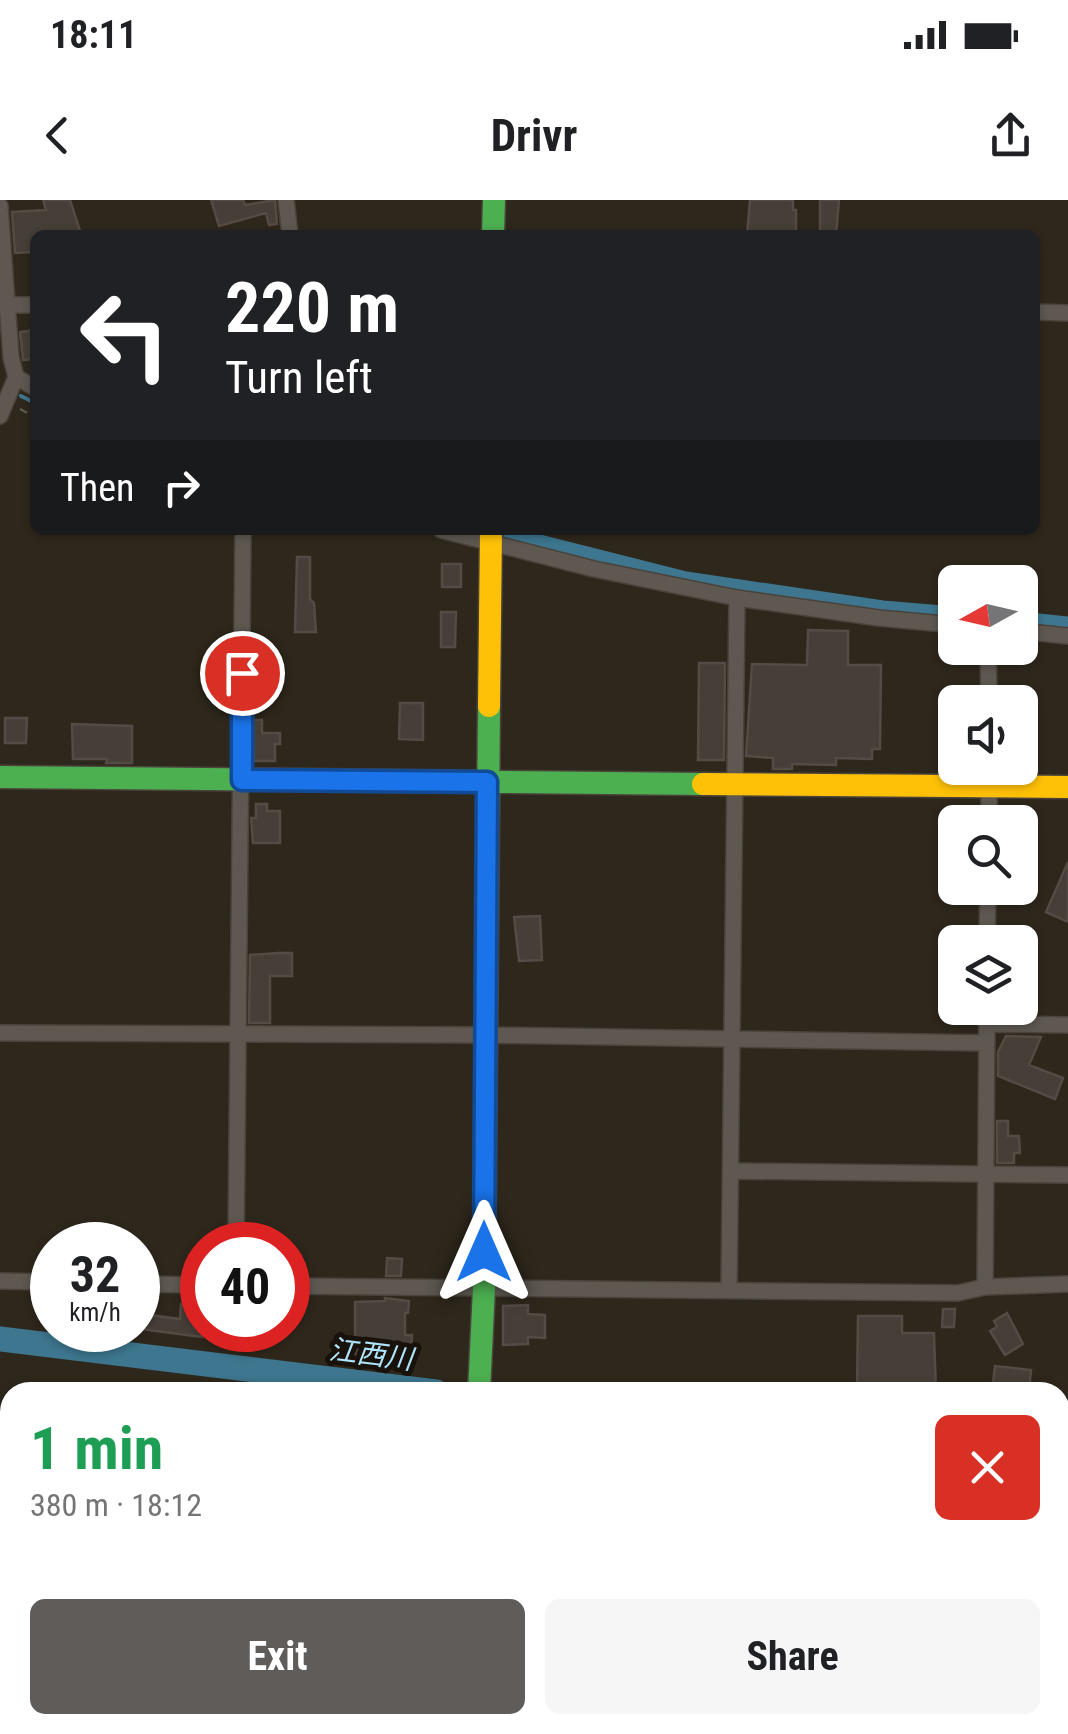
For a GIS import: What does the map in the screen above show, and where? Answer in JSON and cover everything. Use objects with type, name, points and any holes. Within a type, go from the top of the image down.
[{"type":"street","points":[[2,405],[16,377],[11,357],[0,205],[7,200]]},
{"type":"street","points":[[286,200],[289,230]]},
{"type":"street","points":[[494,200],[494,230]]},
{"type":"street","points":[[9,304],[30,305]]},
{"type":"street","points":[[1040,312],[1068,313]]},
{"type":"street","points":[[16,377],[30,385]]},
{"type":"street","points":[[236,1222],[243,535]]},
{"type":"street","points":[[479,1382],[484,1288],[491,537],[594,569],[737,598],[938,623]]},
{"type":"street","points":[[730,1290],[737,598]]},
{"type":"street","points":[[1038,633],[1068,636]]},
{"type":"street","points":[[0,777],[737,784],[938,778]]},
{"type":"street","points":[[1038,783],[1068,787]]},
{"type":"street","points":[[1038,1022],[1068,1025]]},
{"type":"street","points":[[985,1286],[986,1025]]},
{"type":"street","points":[[0,1033],[987,1043]]},
{"type":"street","points":[[732,1170],[1068,1174]]},
{"type":"street","points":[[0,1281],[30,1282]]},
{"type":"street","points":[[310,1286],[958,1292],[985,1286],[1068,1284]]},
{"type":"building","points":[[43,200],[70,200],[80,230],[30,230],[30,252],[15,253],[12,212],[46,210]]},
{"type":"building","points":[[211,200],[243,200],[245,205],[275,200],[277,224],[269,225],[266,213],[219,226]]},
{"type":"building","points":[[750,200],[793,200],[796,230],[747,230]]},
{"type":"building","points":[[820,200],[839,200],[836,230],[820,230]]},
{"type":"building","points":[[30,331],[30,359],[23,360],[20,332]]},
{"type":"building","points":[[297,557],[310,557],[310,599],[314,603],[316,632],[295,632]]},
{"type":"building","points":[[442,564],[461,564],[461,587],[442,587]]},
{"type":"building","points":[[441,612],[456,612],[455,647],[441,647]]},
{"type":"building","points":[[808,630],[848,631],[848,665],[881,665],[880,749],[872,749],[872,759],[836,758],[836,765],[792,764],[792,769],[773,769],[773,758],[746,756],[752,664],[807,665]]},
{"type":"building","points":[[699,663],[725,663],[724,760],[698,760]]},
{"type":"building","points":[[400,703],[423,703],[423,740],[399,739]]},
{"type":"building","points":[[5,718],[27,718],[26,743],[5,743]]},
{"type":"building","points":[[252,720],[262,720],[262,733],[280,733],[275,761],[254,761]]},
{"type":"building","points":[[72,724],[132,726],[132,763],[73,759]]},
{"type":"building","points":[[256,804],[267,804],[267,811],[280,811],[280,843],[253,843],[251,818],[256,818]]},
{"type":"building","points":[[1068,862],[1068,922],[1046,912]]},
{"type":"building","points":[[540,916],[542,960],[519,961],[514,917]]},
{"type":"building","points":[[292,953],[292,976],[270,976],[270,1023],[249,1023],[250,955]]},
{"type":"building","points":[[1006,1036],[1041,1037],[1029,1065],[1063,1078],[1055,1099],[998,1076],[998,1052]]},
{"type":"building","points":[[997,1121],[1008,1121],[1008,1136],[1019,1136],[1020,1153],[1014,1153],[1014,1163],[997,1163]]},
{"type":"building","points":[[387,1258],[402,1259],[401,1276],[386,1276]]},
{"type":"building","points":[[385,1298],[409,1301],[405,1335],[412,1335],[411,1360],[355,1356],[355,1302]]},
{"type":"building","points":[[528,1305],[528,1314],[545,1315],[545,1338],[528,1337],[528,1344],[503,1345],[503,1306]]},
{"type":"building","points":[[943,1309],[955,1309],[954,1327],[942,1327]]},
{"type":"building","points":[[1007,1313],[1023,1344],[1005,1355],[990,1331],[997,1327],[994,1321]]},
{"type":"building","points":[[160,1316],[180,1319],[180,1334],[160,1332]]},
{"type":"building","points":[[858,1316],[902,1316],[902,1333],[934,1333],[936,1382],[857,1382]]},
{"type":"building","points":[[995,1366],[1031,1370],[1030,1382],[993,1382]]},
{"type":"waterway","points":[[21,396],[30,400]]},
{"type":"waterway","points":[[512,535],[686,579],[938,613]]},
{"type":"waterway","points":[[1038,621],[1068,624]]},
{"type":"waterway","name":"江西川","points":[[0,1339],[354,1382]]},
{"type":"traffic: fast","points":[[493,230],[494,200]]},
{"type":"traffic: fast","points":[[479,1382],[484,1288],[489,706]]},
{"type":"traffic: fast","points":[[0,777],[703,784]]},
{"type":"traffic: slow","points":[[489,706],[491,535]]},
{"type":"traffic: slow","points":[[703,784],[1068,787]]},
{"type":"route","points":[[242,673],[242,780],[487,782],[484,1252]]}]
